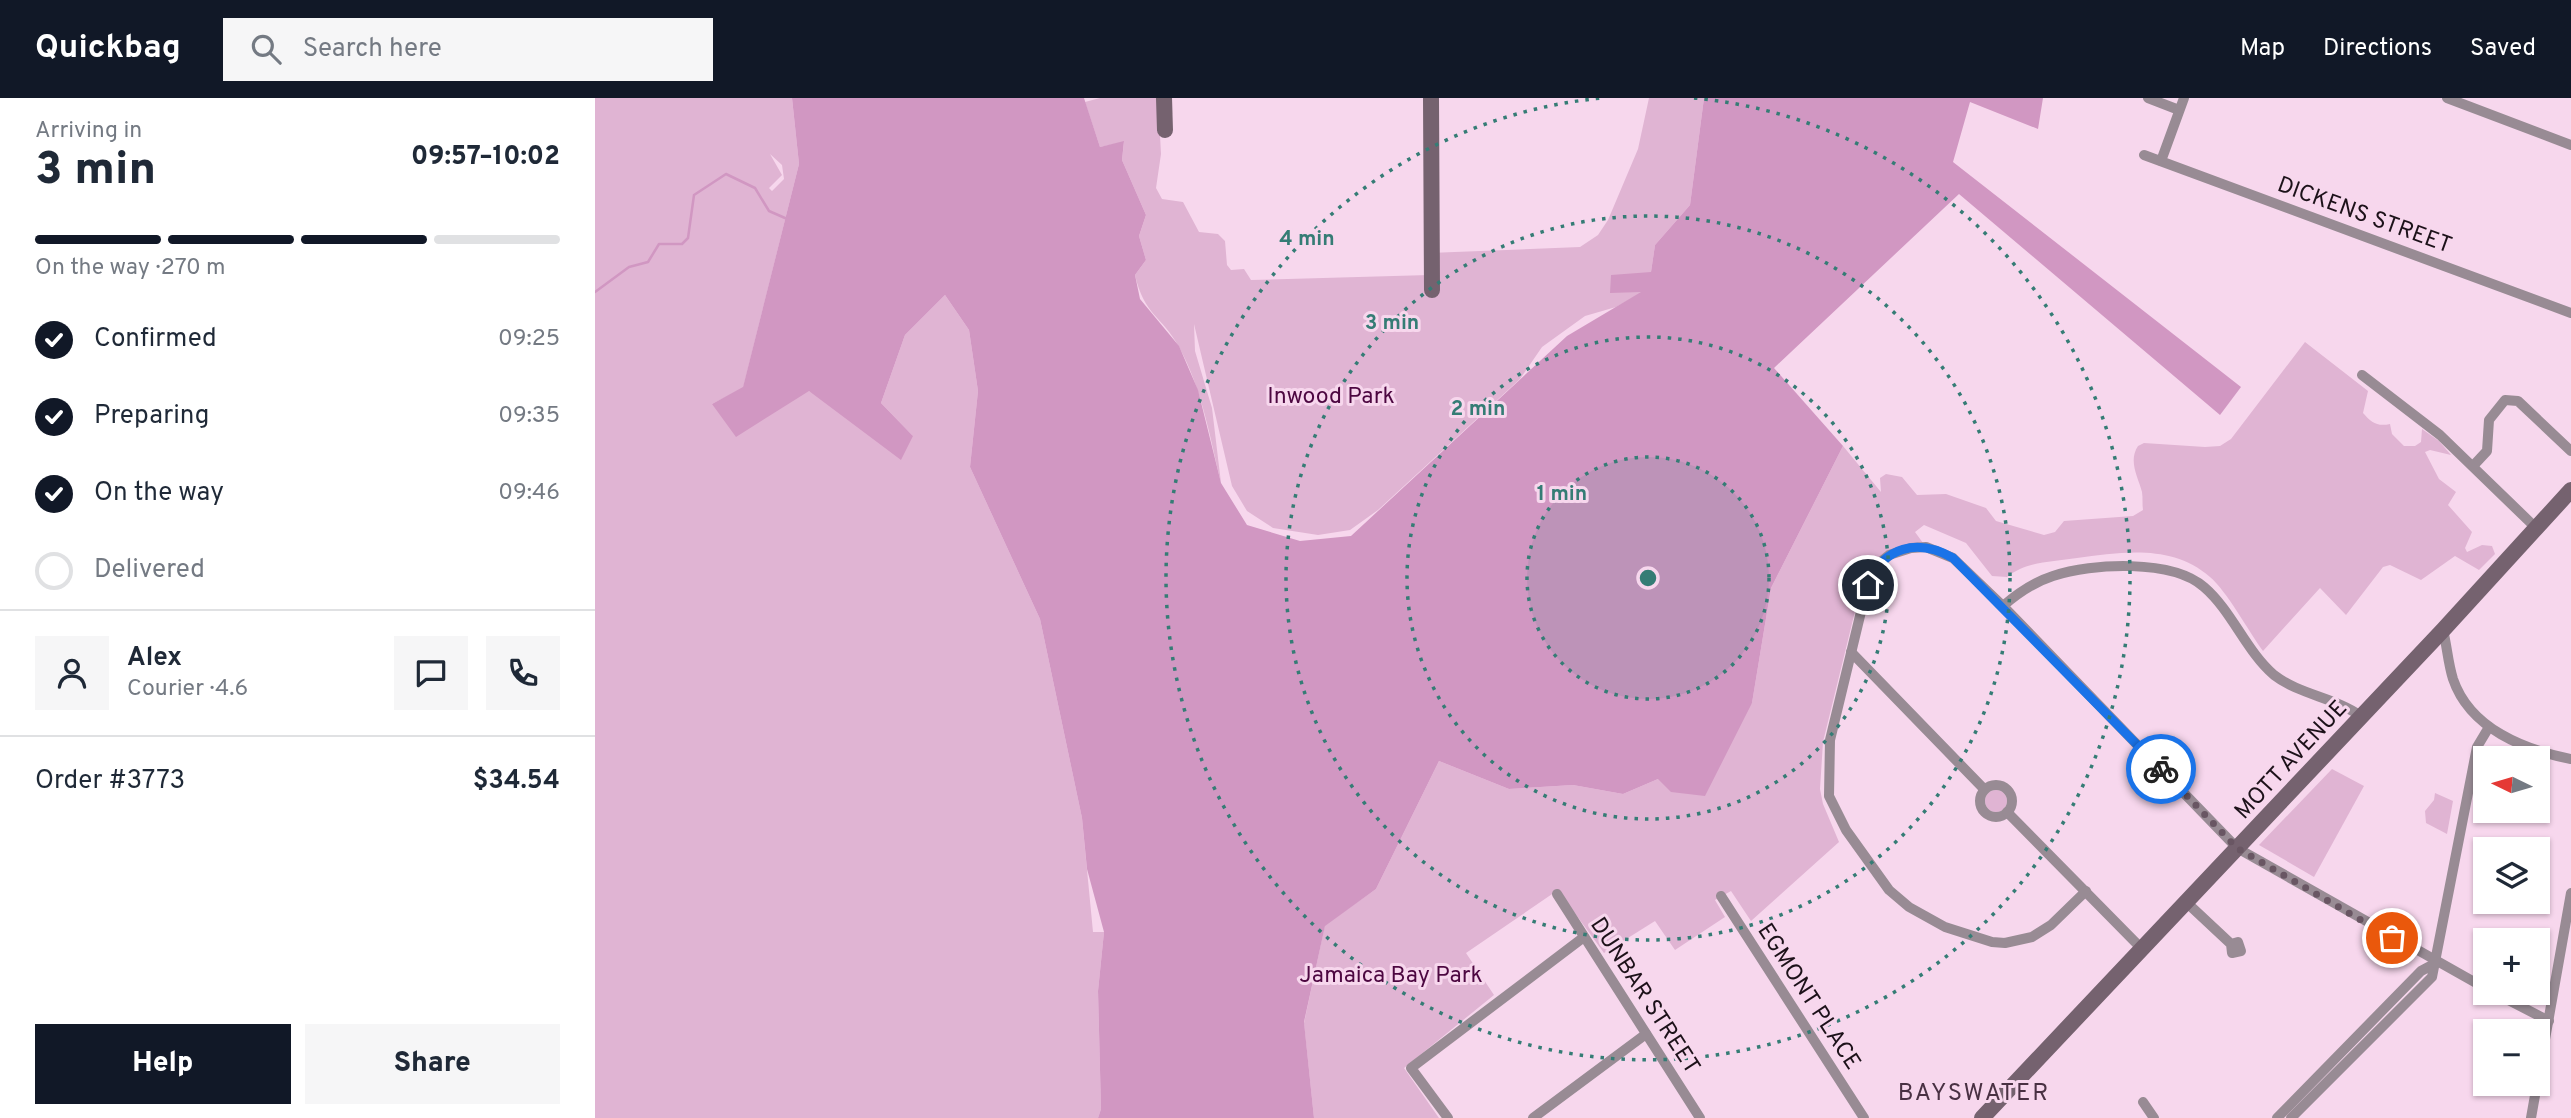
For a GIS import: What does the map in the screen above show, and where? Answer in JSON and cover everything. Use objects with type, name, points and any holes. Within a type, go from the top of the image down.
[{"type":"street","points":[[1164,98],[1165,130]]},
{"type":"street","points":[[1431,98],[1432,290]]},
{"type":"street","points":[[2148,98],[2179,110]]},
{"type":"street","points":[[2161,161],[2184,98]]},
{"type":"street","points":[[2447,98],[2571,145]]},
{"type":"street","name":"DICKENS STREET","points":[[2144,155],[2571,313]]},
{"type":"street","points":[[2362,375],[2440,435],[2535,527]]},
{"type":"street","points":[[2473,467],[2487,451],[2489,420],[2505,400],[2518,401],[2571,451]]},
{"type":"street","name":"MOTT AVENUE","points":[[1982,1118],[2443,630],[2571,490]]},
{"type":"street","points":[[2086,891],[2042,931],[2005,943],[1945,927],[1899,899],[1870,866],[1846,830],[1829,796],[1831,740],[1866,591],[1878,564],[1896,552],[1926,547],[1953,558],[2003,606],[2237,848],[2473,982]]},
{"type":"street","points":[[2003,606],[2030,586],[2065,573],[2121,567],[2175,571],[2204,586],[2227,612],[2271,673],[2287,684],[2346,706],[2361,716]]},
{"type":"street","points":[[2443,630],[2453,680],[2474,712],[2490,727],[2538,752],[2571,759]]},
{"type":"street","points":[[1851,652],[1984,789]]},
{"type":"street","points":[[2287,1116],[2432,977],[2477,747],[2490,727]]},
{"type":"street","points":[[2000,785],[2009,791],[2012,802],[2007,812],[1998,817],[1984,812],[1979,803],[1984,789],[2000,785]]},
{"type":"street","points":[[2007,812],[2142,949]]},
{"type":"street","points":[[2549,1019],[2566,948],[2571,893]]},
{"type":"street","name":"DUNBAR STREET","points":[[1556,894],[1700,1118]]},
{"type":"street","name":"EGMONT PLACE","points":[[1721,896],[1864,1118]]},
{"type":"street","points":[[2185,901],[2231,944]]},
{"type":"street","points":[[1448,1118],[1411,1068],[1584,937]]},
{"type":"street","points":[[2518,1005],[2545,1019]]},
{"type":"street","points":[[1534,1118],[1646,1034]]},
{"type":"street","points":[[2531,1118],[2535,1096]]},
{"type":"street","points":[[2143,1102],[2154,1118]]},
{"type":"green space","points":[[595,98],[792,98],[799,164],[743,388],[712,404],[809,391],[913,436],[881,403],[905,335],[945,295],[969,330],[978,391],[970,467],[1040,619],[1082,818],[1093,932],[1104,932],[1098,991],[1101,1109],[1098,1118],[595,1118]],"holes":[[[770,154],[782,165],[784,179],[772,191],[769,188],[782,175]]]},
{"type":"green space","name":"Inwood Park","points":[[1100,98],[1158,98],[1161,154],[1156,188],[1162,199],[1183,202],[1199,232],[1218,234],[1225,241],[1227,265],[1231,270],[1244,269],[1251,280],[1429,275],[1429,253],[1580,247],[1598,235],[1608,220],[1638,149],[1649,98],[1704,98],[1690,205],[1655,245],[1651,272],[1643,292],[1616,307],[1585,316],[1542,347],[1520,379],[1378,510],[1350,530],[1318,535],[1273,528],[1247,511],[1232,486],[1194,324],[1195,351],[1212,408],[1221,483],[1194,379],[1173,337],[1148,307],[1139,288],[1135,275],[1146,260],[1139,236],[1146,215],[1122,160],[1124,142],[1100,147],[1085,102]]},
{"type":"green space","name":"Jamaica Bay Park","points":[[2305,342],[2368,391],[2363,413],[2378,424],[2390,424],[2392,434],[2404,446],[2415,446],[2421,442],[2422,429],[2439,441],[2451,455],[2430,450],[2425,452],[2439,479],[2456,492],[2448,505],[2472,532],[2465,548],[2467,552],[2482,545],[2492,546],[2495,554],[2479,570],[2455,556],[2421,580],[2390,565],[2383,567],[2346,615],[2320,588],[2263,651],[2216,583],[2195,566],[2180,559],[2147,553],[2112,554],[2040,563],[2007,577],[1992,576],[1966,543],[1924,525],[1915,532],[1923,543],[1876,561],[1858,599],[1823,742],[1820,789],[1823,804],[1839,842],[1751,921],[1731,891],[1715,900],[1725,917],[1675,950],[1655,921],[1604,953],[1558,890],[1466,953],[1494,995],[1404,1068],[1439,1118],[1314,1118],[1304,1023],[1325,925],[1376,889],[1439,761],[1509,789],[1573,785],[1623,794],[1658,779],[1752,703],[1771,588],[1843,446],[1881,492],[1880,478],[1886,474],[1902,477],[1917,495],[1946,494],[1986,508],[1996,521],[2044,535],[2055,532],[2064,521],[2133,516],[2143,510],[2142,492],[2134,463],[2138,446],[2144,443],[2220,446],[2231,439]]},
{"type":"green space","points":[[2332,769],[2364,786],[2314,877],[2259,845]]},
{"type":"green space","points":[[1996,790],[2006,797],[2007,801],[2000,811],[1996,812],[1986,805],[1985,801],[1992,791]]},
{"type":"green space","points":[[2435,793],[2453,801],[2447,834],[2426,823],[2425,811],[2434,800]]},
{"type":"shaded area","points":[[792,98],[1084,98],[1100,147],[1124,141],[1122,160],[1146,215],[1139,236],[1146,260],[1135,275],[1140,299],[1179,346],[1198,390],[1221,483],[1247,525],[1300,541],[1351,536],[1567,336],[1641,292],[1610,293],[1611,275],[1651,272],[1655,245],[1690,205],[1704,98],[2043,98],[2038,129],[1970,102],[1953,162],[2241,387],[2220,415],[1959,194],[1774,368],[1843,446],[1771,588],[1752,703],[1705,796],[1671,792],[1658,779],[1623,794],[1573,785],[1509,789],[1439,761],[1376,889],[1325,926],[1304,1022],[1314,1118],[1098,1118],[1101,1109],[1098,991],[1104,932],[1087,869],[1082,818],[1040,619],[970,467],[978,391],[969,330],[945,295],[905,335],[881,403],[913,436],[901,460],[809,391],[736,437],[712,404],[743,387],[799,164]]},
{"type":"waterway","points":[[595,292],[629,267],[648,262],[659,244],[682,244],[688,238],[694,195],[726,174],[755,188],[769,211],[785,218]]},
{"type":"way so far","points":[[2161,769],[2237,848],[2392,938]]},
{"type":"district","name":"BAYSWATER","points":[[1974,1092]]},
{"type":"route","points":[[1868,585],[1881,561],[1903,550],[1926,547],[1953,558],[2161,769]]}]
